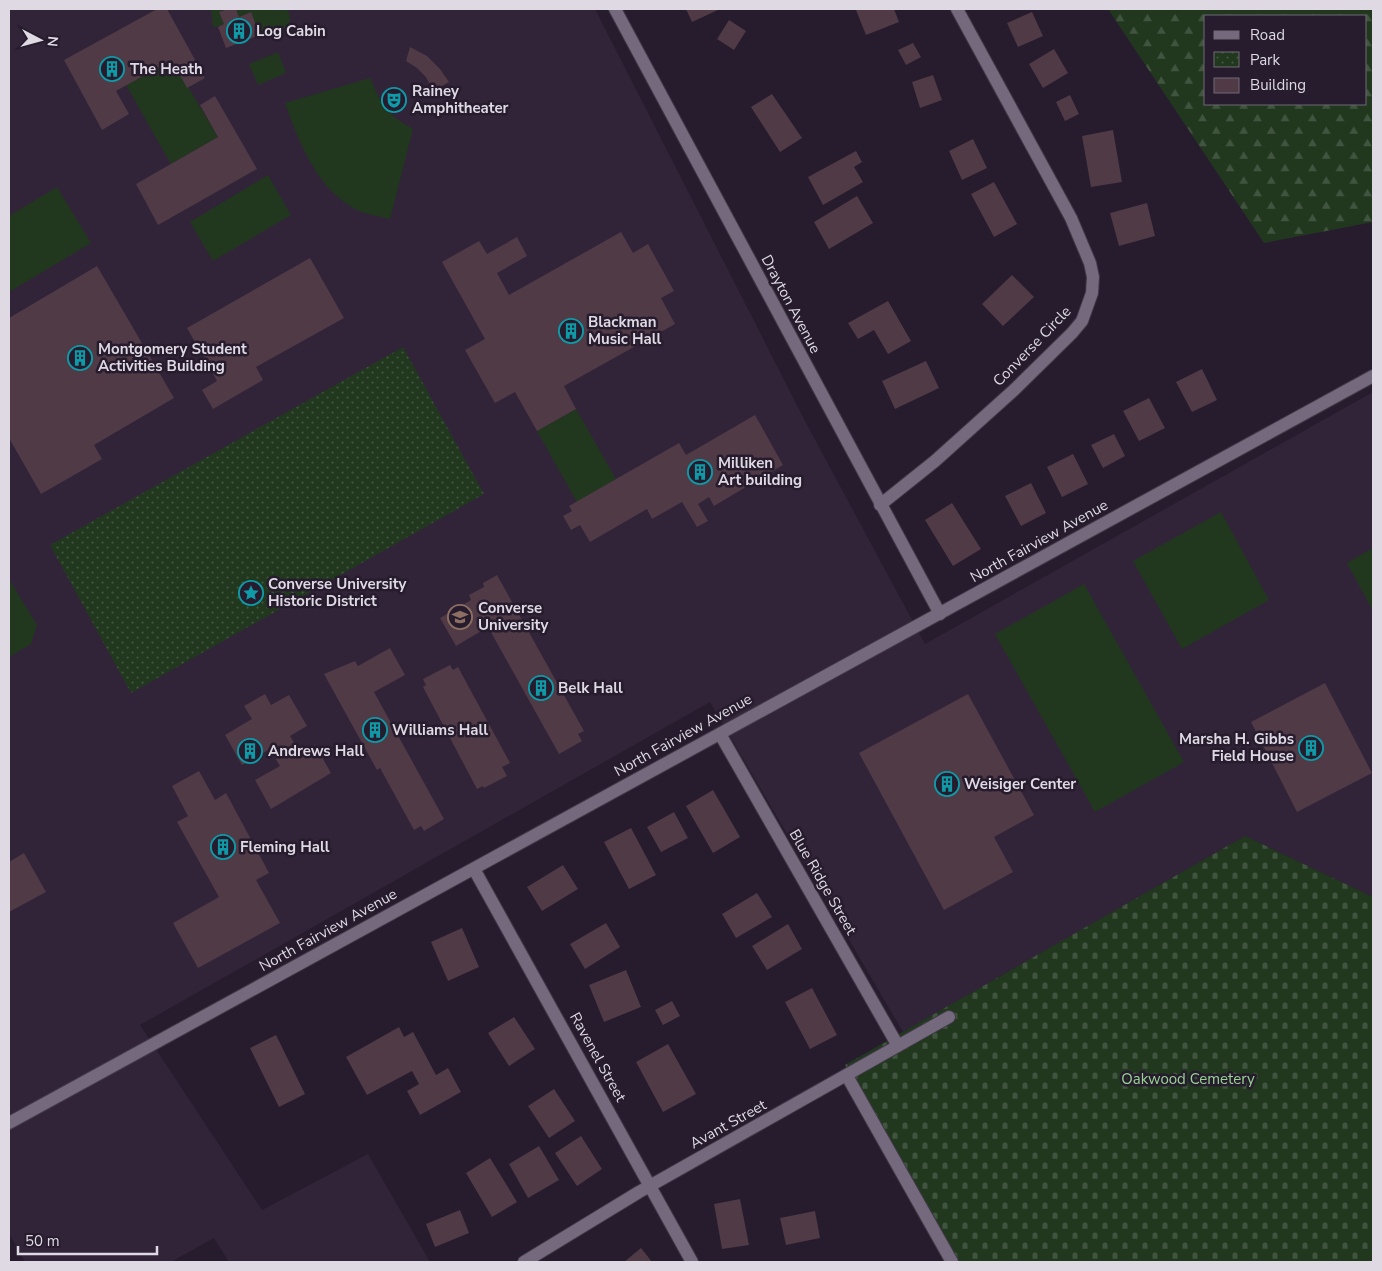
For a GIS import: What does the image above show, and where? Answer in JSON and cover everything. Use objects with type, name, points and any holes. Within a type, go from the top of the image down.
[{"type":"street","name":"Drayton Avenue","points":[[615,9],[940,614]]},
{"type":"street","name":"Converse Circle","points":[[880,505],[935,461],[1014,390],[1065,340],[1082,322],[1092,293],[1093,278],[1090,263],[1071,218],[957,9]]},
{"type":"street","name":"North Fairview Avenue","points":[[9,1123],[1373,376]]},
{"type":"street","name":"Blue Ridge Street","points":[[720,734],[898,1046]]},
{"type":"street","name":"Ravenel Street","points":[[474,869],[692,1262]]},
{"type":"street","name":"Avant Street","points":[[524,1262],[651,1186],[949,1017]]},
{"type":"street","points":[[847,1076],[952,1262]]},
{"type":"shaded area","name":"Converse University","points":[[9,9],[595,9],[805,421],[925,644],[1373,392],[1373,897],[1245,836],[903,1032],[710,702],[140,1025],[262,1210],[368,1154],[430,1262],[229,1262],[214,1238],[171,1262],[25,1262],[9,1233]]},
{"type":"green space","points":[[211,9],[228,9],[219,12],[224,24],[213,28]]},
{"type":"green space","points":[[236,9],[287,9],[290,22],[283,29],[260,35],[251,12],[239,17]]},
{"type":"green space","points":[[1108,9],[1373,9],[1373,222],[1264,243]]},
{"type":"green space","points":[[278,52],[286,73],[258,85],[249,64]]},
{"type":"green space","points":[[172,60],[218,137],[171,164],[126,85]]},
{"type":"green space","points":[[370,78],[386,108],[396,118],[413,129],[390,219],[353,208],[328,187],[310,162],[296,133],[285,103]]},
{"type":"green space","points":[[268,175],[291,215],[213,261],[190,222]]},
{"type":"green space","points":[[57,187],[91,243],[9,292],[9,216]]},
{"type":"green space","points":[[403,347],[484,494],[131,693],[50,545]]},
{"type":"green space","points":[[576,409],[616,479],[577,502],[537,431]]},
{"type":"green space","points":[[1221,512],[1269,600],[1182,649],[1133,561]]},
{"type":"green space","points":[[1373,548],[1373,611],[1347,563]]},
{"type":"green space","points":[[9,579],[37,625],[31,644],[9,657]]},
{"type":"green space","points":[[1084,584],[1184,762],[1095,812],[995,634]]},
{"type":"green space","name":"Oakwood Cemetery","points":[[1245,836],[1373,897],[1373,1262],[959,1262],[845,1065]]},
{"type":"building","name":"The Heath","points":[[157,9],[167,9],[205,78],[187,88],[172,60],[116,91],[129,114],[102,130],[64,60]]},
{"type":"building","name":"Log Cabin","points":[[236,9],[239,17],[251,12],[260,35],[226,48],[218,27],[224,24],[219,12]]},
{"type":"building","points":[[686,9],[720,9],[692,22]]},
{"type":"building","points":[[894,9],[899,22],[866,35],[856,10]]},
{"type":"building","points":[[1032,12],[1043,36],[1018,47],[1007,23]]},
{"type":"building","points":[[729,20],[746,31],[734,50],[717,39]]},
{"type":"building","points":[[913,43],[921,57],[906,65],[898,50]]},
{"type":"building","points":[[410,47],[427,56],[440,69],[449,82],[433,91],[426,77],[406,61]]},
{"type":"building","points":[[1054,49],[1068,73],[1043,88],[1029,64]]},
{"type":"building","points":[[933,75],[942,100],[920,108],[912,82]]},
{"type":"building","points":[[772,94],[802,138],[780,152],[751,107]]},
{"type":"building","points":[[1070,95],[1079,114],[1065,121],[1056,102]]},
{"type":"building","name":"The Heath","points":[[215,96],[257,169],[158,225],[136,184],[218,137],[200,105]]},
{"type":"building","points":[[1113,130],[1122,182],[1091,187],[1082,136]]},
{"type":"building","points":[[973,139],[987,168],[962,180],[949,151]]},
{"type":"building","points":[[856,151],[862,162],[854,167],[863,182],[823,205],[808,177]]},
{"type":"building","points":[[994,182],[1017,224],[994,237],[971,194]]},
{"type":"building","points":[[857,196],[873,223],[829,249],[814,222]]},
{"type":"building","points":[[1147,203],[1155,236],[1119,246],[1110,213]]},
{"type":"building","name":"Blackman Music Hall","points":[[621,232],[633,253],[648,244],[674,291],[661,298],[675,324],[564,386],[576,409],[537,431],[515,392],[495,403],[465,350],[485,339],[442,262],[479,241],[487,254],[517,237],[527,256],[497,273],[509,295]]},
{"type":"building","points":[[310,258],[344,318],[256,367],[263,380],[213,409],[202,390],[217,381],[187,328]]},
{"type":"building","name":"Montgomery Student Activities Building","points":[[97,266],[174,398],[94,445],[102,459],[41,494],[9,438],[9,318]]},
{"type":"building","points":[[1012,275],[1034,297],[1003,326],[982,304]]},
{"type":"building","points":[[888,301],[911,341],[888,354],[874,330],[858,339],[848,323]]},
{"type":"building","points":[[926,361],[939,388],[895,409],[882,381]]},
{"type":"building","points":[[1202,369],[1217,400],[1192,412],[1176,382]]},
{"type":"building","points":[[1149,398],[1165,428],[1139,441],[1123,411]]},
{"type":"building","name":"Milliken Art building","points":[[755,415],[783,465],[714,506],[709,497],[698,504],[708,521],[697,527],[682,502],[652,519],[647,509],[590,542],[580,525],[571,530],[563,516],[572,511],[569,506],[679,443],[686,455]]},
{"type":"building","points":[[1114,434],[1125,456],[1103,468],[1091,445]]},
{"type":"building","points":[[1073,454],[1088,484],[1062,497],[1047,467]]},
{"type":"building","points":[[1031,483],[1046,513],[1021,526],[1005,496]]},
{"type":"building","points":[[952,503],[981,549],[953,566],[925,520]]},
{"type":"building","name":"Belk Hall","points":[[497,575],[584,731],[578,734],[582,741],[559,754],[488,627],[456,646],[440,618],[471,600],[469,595],[484,587],[483,583]]},
{"type":"building","name":"Williams Hall","points":[[390,648],[405,675],[374,692],[444,819],[424,831],[421,826],[414,830],[380,768],[377,770],[324,674],[355,661],[358,666]]},
{"type":"building","points":[[450,665],[453,670],[458,667],[510,763],[502,767],[507,776],[484,788],[483,786],[477,789],[423,687],[426,685],[423,679]]},
{"type":"building","name":"Marsha H. Gibbs Field House","points":[[1325,683],[1372,773],[1297,812],[1251,722]]},
{"type":"building","name":"Andrews Hall","points":[[265,694],[271,705],[289,695],[307,726],[290,736],[301,754],[315,745],[331,773],[271,809],[255,780],[280,766],[270,749],[242,765],[225,735],[252,719],[244,706]]},
{"type":"building","name":"Weisiger Center","points":[[968,694],[1034,815],[994,837],[1013,872],[944,910],[859,753]]},
{"type":"building","name":"Fleming Hall","points":[[199,771],[215,800],[226,793],[269,873],[256,880],[280,923],[198,968],[173,923],[219,897],[177,822],[188,816],[172,786]]},
{"type":"building","points":[[713,790],[740,837],[713,853],[686,806]]},
{"type":"building","points":[[674,812],[688,838],[661,852],[647,827]]},
{"type":"building","points":[[631,828],[656,875],[629,889],[604,842]]},
{"type":"building","points":[[24,853],[46,892],[9,912],[9,862]]},
{"type":"building","points":[[563,865],[578,889],[542,911],[527,887]]},
{"type":"building","points":[[757,893],[772,917],[736,938],[722,914]]},
{"type":"building","points":[[606,923],[620,947],[585,969],[570,944]]},
{"type":"building","points":[[788,924],[802,949],[767,970],[752,946]]},
{"type":"building","points":[[462,928],[479,967],[448,981],[431,942]]},
{"type":"building","points":[[626,970],[641,1007],[604,1022],[589,985]]},
{"type":"building","points":[[812,988],[837,1035],[810,1049],[785,1002]]},
{"type":"building","points":[[672,1001],[680,1016],[663,1025],[655,1010]]},
{"type":"building","points":[[514,1017],[535,1049],[509,1066],[488,1033]]},
{"type":"building","points":[[399,1027],[404,1037],[413,1032],[436,1075],[448,1068],[461,1092],[420,1115],[407,1091],[419,1084],[412,1071],[367,1095],[346,1057]]},
{"type":"building","points":[[276,1035],[305,1094],[279,1107],[250,1048]]},
{"type":"building","points":[[668,1044],[696,1094],[663,1112],[636,1062]]},
{"type":"building","points":[[554,1089],[575,1121],[549,1138],[528,1106]]},
{"type":"building","points":[[581,1136],[602,1169],[577,1186],[555,1153]]},
{"type":"building","points":[[539,1146],[559,1180],[528,1198],[509,1164]]},
{"type":"building","points":[[490,1158],[517,1202],[492,1217],[466,1173]]},
{"type":"building","points":[[740,1199],[749,1245],[722,1249],[714,1204]]},
{"type":"building","points":[[460,1210],[469,1233],[435,1247],[426,1224]]},
{"type":"building","points":[[815,1211],[820,1238],[786,1245],[780,1218]]},
{"type":"building","points":[[641,1248],[652,1262],[624,1262]]},
{"type":"place","name":"Log Cabin","points":[[239,31]]},
{"type":"place","name":"The Heath","points":[[112,69]]},
{"type":"place","name":"Rainey Amphitheater","points":[[394,100]]},
{"type":"place","name":"Blackman Music Hall","points":[[571,331]]},
{"type":"place","name":"Montgomery Student Activities Building","points":[[80,358]]},
{"type":"place","name":"Milliken Art building","points":[[700,472]]},
{"type":"place","name":"Converse University Historic District","points":[[251,593]]},
{"type":"place","name":"Converse University","points":[[460,617]]},
{"type":"place","name":"Belk Hall","points":[[541,688]]},
{"type":"place","name":"Williams Hall","points":[[375,730]]},
{"type":"place","name":"Marsha H. Gibbs Field House","points":[[1311,748]]},
{"type":"place","name":"Andrews Hall","points":[[250,751]]},
{"type":"place","name":"Weisiger Center","points":[[947,784]]},
{"type":"place","name":"Fleming Hall","points":[[223,847]]}]
